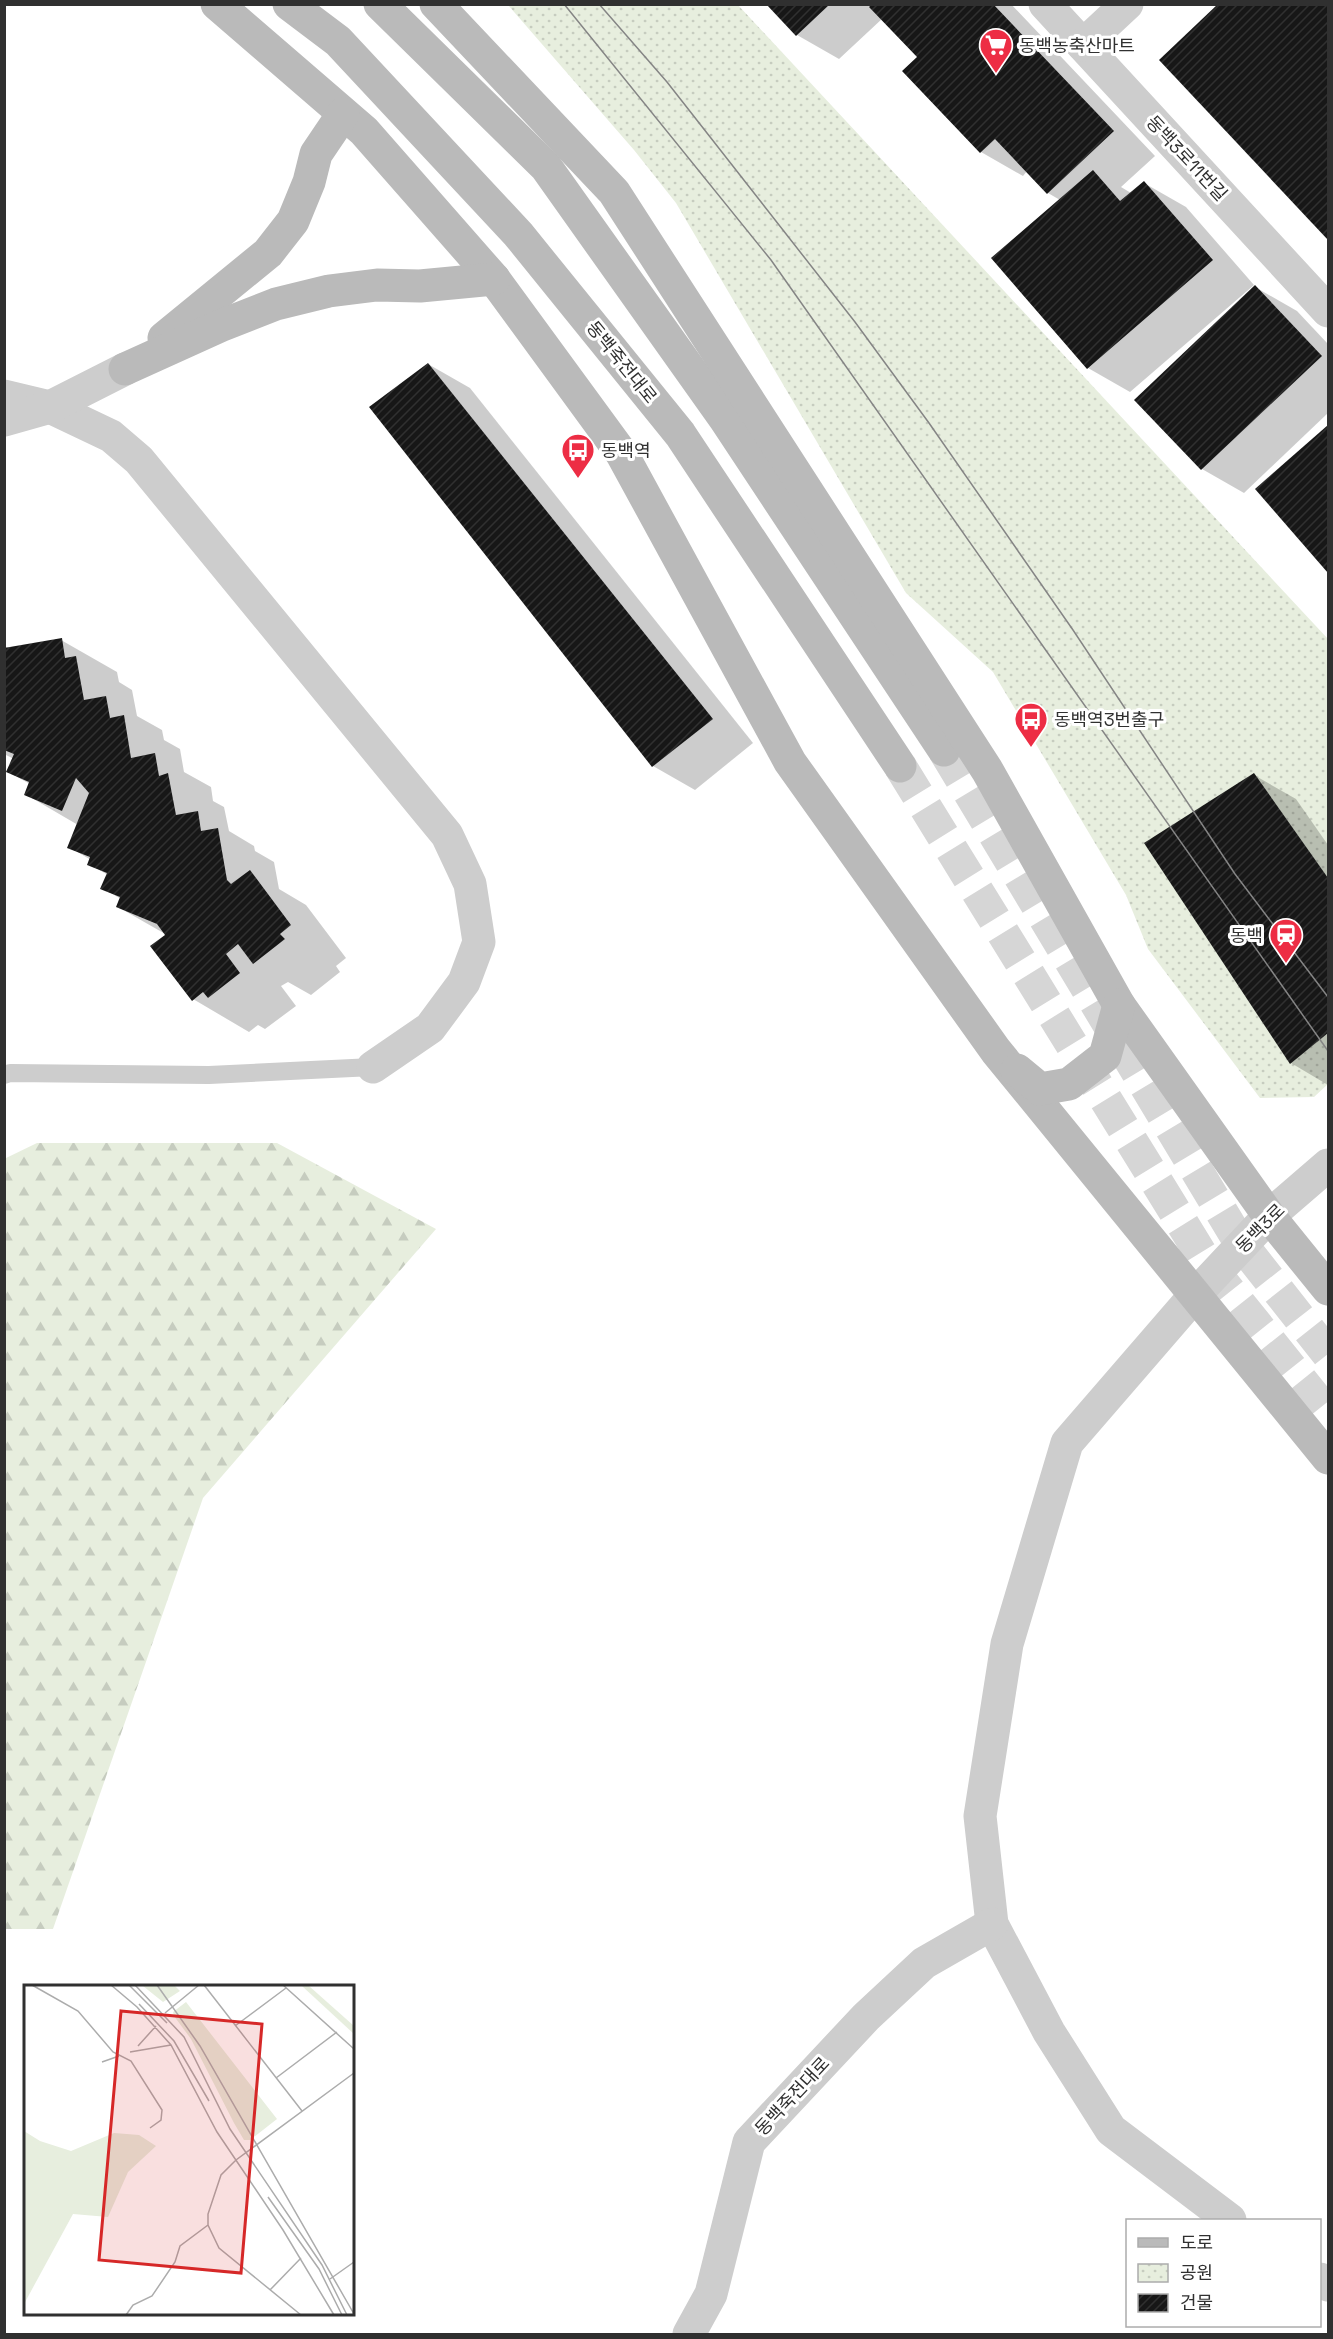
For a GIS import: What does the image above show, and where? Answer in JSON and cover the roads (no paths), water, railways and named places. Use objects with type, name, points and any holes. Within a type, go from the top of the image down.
[{"type":"main road","points":[[217,4],[364,131],[494,279],[622,454],[790,762],[996,1051],[1329,1458]]},
{"type":"main road","name":"동백죽전대로","points":[[289,4],[338,41],[518,234],[680,434],[900,766]]},
{"type":"main road","points":[[380,4],[546,167],[725,419],[944,750]]},
{"type":"main road","points":[[436,4],[614,192],[987,770],[1119,1005],[1269,1216],[1329,1289]]},
{"type":"main road","points":[[125,369],[268,253],[293,221],[309,182],[316,154],[344,114]]},
{"type":"main road","points":[[125,369],[219,326],[276,304],[329,291],[377,285],[420,286],[494,279]]},
{"type":"main road","points":[[996,1051],[1040,1089],[1069,1084],[1105,1056],[1119,1005]]},
{"type":"street","name":"동백3로11번길","points":[[1045,4],[1329,311]]},
{"type":"street","points":[[1083,45],[1128,4]]},
{"type":"street","points":[[4,420],[50,407],[125,369]]},
{"type":"street","points":[[4,396],[50,407],[111,436],[139,460],[447,835],[470,884],[479,942],[464,982],[430,1028],[374,1067]]},
{"type":"street","name":"동백3로","points":[[992,1924],[980,1816],[981,1804],[1007,1644],[1067,1443],[1195,1295],[1269,1216],[1329,1165]]},
{"type":"street","points":[[992,1924],[1049,2032],[1111,2130],[1229,2219]]},
{"type":"street","name":"동백죽전대로","points":[[689,2334],[711,2294],[748,2142],[866,2017],[924,1963],[992,1924]]},
{"type":"lane","points":[[4,1075],[10,1073],[209,1075],[374,1067]]},
{"type":"tunnel","points":[[944,750],[1239,1241],[1328,1354]]},
{"type":"tunnel","points":[[900,766],[1206,1262],[1328,1414]]},
{"type":"tram line","points":[[564,4],[771,260],[1328,1051]]},
{"type":"tram line","points":[[599,4],[667,82],[855,322],[929,423],[1073,630],[1235,874],[1328,997]]},
{"type":"place","name":"동백농축산마트","points":[[996,74]]},
{"type":"place","name":"동백역","points":[[578,479]]},
{"type":"place","name":"동백역3번출구","points":[[1031,748]]},
{"type":"place","name":"동백","points":[[1286,964]]}]
